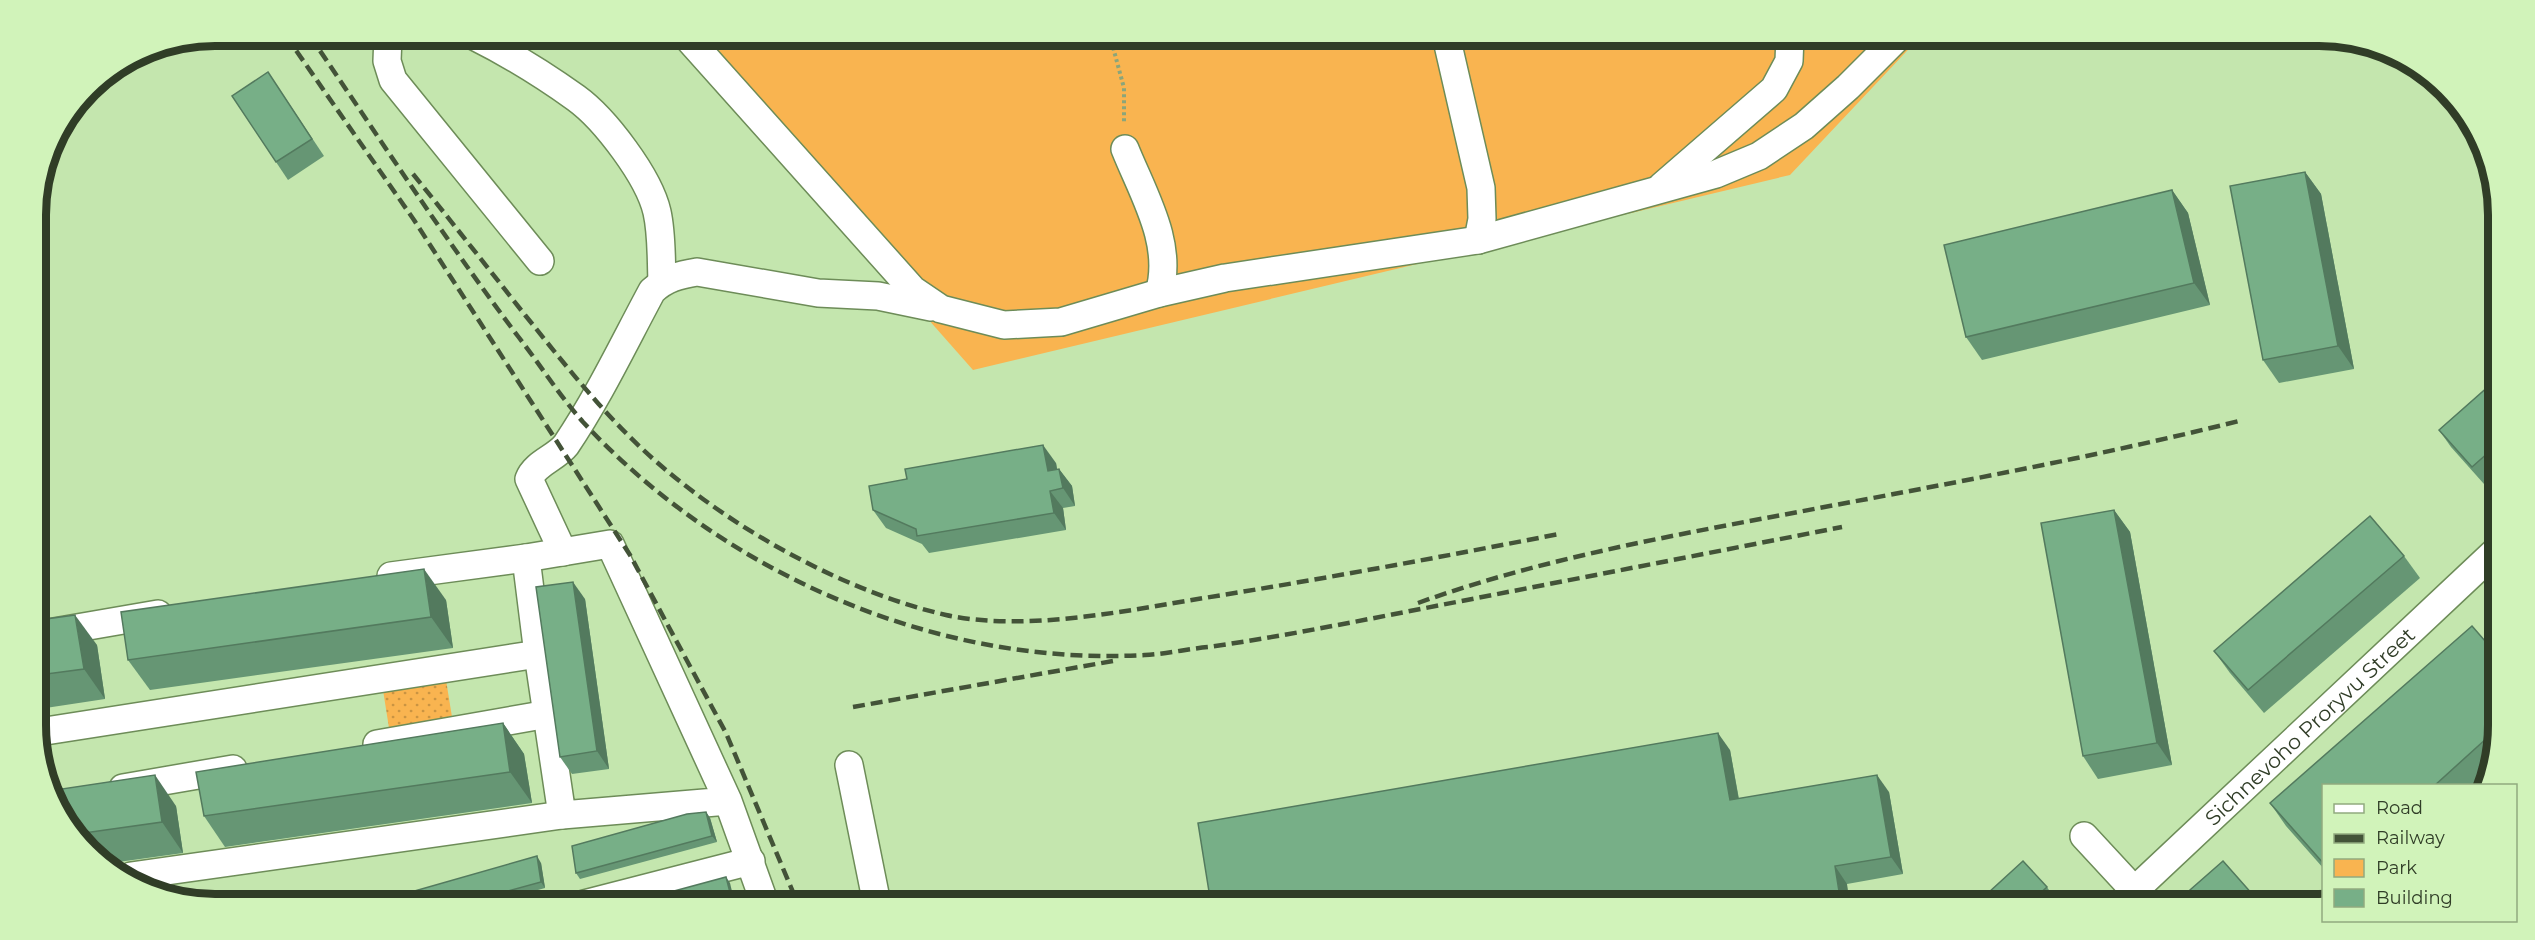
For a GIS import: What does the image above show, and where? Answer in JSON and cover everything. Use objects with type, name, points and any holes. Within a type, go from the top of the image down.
[{"type":"street","points":[[1448,46],[1481,188],[1482,219],[1478,240]]},
{"type":"street","points":[[1655,192],[1774,89],[1789,61],[1790,46]]},
{"type":"street","points":[[563,552],[529,479],[532,473],[563,449],[595,400],[652,291],[662,281],[697,272],[818,292],[878,296],[1004,325],[1061,322],[1159,293],[1225,278],[1478,240],[1716,174],[1759,156],[1804,126],[1889,46]]},
{"type":"street","points":[[388,47],[387,61],[393,80],[540,261]]},
{"type":"street","points":[[495,47],[578,99],[618,142],[643,177],[657,213],[662,281]]},
{"type":"street","points":[[696,47],[913,290],[940,309]]},
{"type":"street","points":[[1125,149],[1155,223],[1164,254],[1164,276],[1159,293]]},
{"type":"street","points":[[361,580],[526,558],[610,544],[728,801],[762,894]]},
{"type":"street","points":[[526,558],[562,815]]},
{"type":"street","name":"Sichnevoho Proryvu Street","points":[[2131,893],[2488,559]]},
{"type":"street","points":[[46,633],[188,608]]},
{"type":"street","points":[[47,731],[538,654]]},
{"type":"street","points":[[350,748],[548,714]]},
{"type":"street","points":[[94,793],[257,765]]},
{"type":"street","points":[[849,765],[875,894]]},
{"type":"street","points":[[139,875],[562,815],[728,801]]},
{"type":"street","points":[[2084,836],[2124,893]]},
{"type":"street","points":[[624,894],[751,861]]},
{"type":"path","points":[[1113,47],[1124,88],[1125,149]]},
{"type":"green space","points":[[1911,46],[1790,175],[973,370],[688,47]]},
{"type":"green space","points":[[446,680],[452,717],[389,728],[383,690]]},
{"type":"building","points":[[268,72],[312,139],[276,162],[232,96]]},
{"type":"building","points":[[2305,172],[2338,346],[2263,360],[2230,186]]},
{"type":"building","points":[[2172,190],[2194,283],[1966,337],[1944,245]]},
{"type":"building","points":[[2488,387],[2488,453],[2472,467],[2439,430]]},
{"type":"building","points":[[1043,445],[1048,471],[1059,469],[1063,488],[1050,491],[1054,513],[917,536],[916,529],[873,510],[869,486],[907,479],[905,469]]},
{"type":"building","points":[[2114,510],[2157,743],[2083,756],[2041,523]]},
{"type":"building","points":[[2370,516],[2404,556],[2248,690],[2214,651]]},
{"type":"building","points":[[424,569],[431,617],[128,660],[121,612]]},
{"type":"building","points":[[573,582],[597,751],[560,757],[536,587]]},
{"type":"building","points":[[75,615],[84,669],[46,674],[46,619]]},
{"type":"building","points":[[2472,626],[2488,644],[2487,738],[2436,784],[2322,784],[2322,862],[2270,803]]},
{"type":"building","points":[[503,723],[510,772],[204,816],[196,772]]},
{"type":"building","points":[[1718,733],[1730,800],[1877,775],[1891,857],[1835,866],[1839,893],[1209,894],[1198,823]]},
{"type":"building","points":[[155,775],[162,822],[86,833],[75,818],[60,789]]},
{"type":"building","points":[[706,812],[712,836],[576,873],[572,846],[687,814]]},
{"type":"building","points":[[537,856],[541,882],[498,894],[404,894]]},
{"type":"building","points":[[2023,861],[2047,887],[2040,893],[1988,893]]},
{"type":"building","points":[[2223,861],[2251,893],[2186,893]]},
{"type":"building","points":[[726,877],[730,894],[664,894]]},
{"type":"railway","points":[[294,47],[414,220],[630,555],[726,733],[794,894]]},
{"type":"railway","points":[[317,47],[463,261],[583,422],[639,476],[701,524],[768,566],[839,600],[913,627],[989,645],[1067,655],[1161,654],[1325,628],[1842,527]]},
{"type":"railway","points":[[413,174],[572,373],[622,429],[659,464],[722,513],[794,556],[832,575],[908,605],[977,620],[1042,621],[1075,618],[1293,583],[1559,534]]},
{"type":"railway","points":[[1418,603],[1464,587],[1606,550],[2021,469],[2243,420]]},
{"type":"railway","points":[[853,707],[1113,661]]}]
